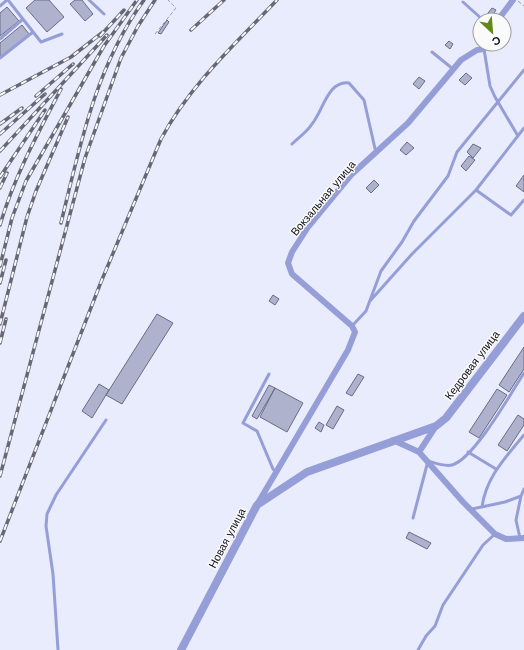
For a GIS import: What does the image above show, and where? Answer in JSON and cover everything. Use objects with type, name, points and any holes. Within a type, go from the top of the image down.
[{"type":"street","points":[[504,12],[513,0]]},
{"type":"street","name":"Вокзальная улица","points":[[352,326],[292,274],[288,263],[292,252],[308,227],[351,175],[408,123],[453,69],[462,60],[474,52]]},
{"type":"street","name":"Кедровая улица","points":[[436,426],[446,418],[522,321]]},
{"type":"street","points":[[257,505],[348,350],[355,332],[352,326]]},
{"type":"street","points":[[419,452],[436,426]]},
{"type":"street","name":"Новая улица","points":[[181,650],[257,505],[307,472],[393,440],[436,426]]},
{"type":"street","points":[[393,440],[419,452],[470,510],[495,534],[506,539],[522,538]]},
{"type":"lane","points":[[0,6],[7,0],[41,42],[62,34]]},
{"type":"lane","points":[[88,0],[104,14]]},
{"type":"lane","points":[[463,2],[474,12]]},
{"type":"lane","points":[[0,39],[23,19]]},
{"type":"lane","points":[[0,58],[33,32]]},
{"type":"lane","points":[[432,52],[453,69]]},
{"type":"lane","points":[[485,52],[490,86],[498,103],[518,136]]},
{"type":"lane","points":[[352,326],[366,311],[381,271],[402,242],[414,221],[448,176],[457,152],[524,70]]},
{"type":"lane","points":[[292,144],[312,125],[336,85],[343,82],[349,83],[364,100],[376,153]]},
{"type":"lane","points":[[369,303],[412,254],[476,190],[524,128]]},
{"type":"lane","points":[[476,190],[511,214],[524,200]]},
{"type":"lane","points":[[413,518],[428,461],[453,465],[468,452],[481,440],[524,373]]},
{"type":"lane","points":[[269,374],[243,422],[257,431],[273,469],[277,473]]},
{"type":"lane","points":[[58,650],[53,574],[46,526],[48,514],[56,495],[106,420]]},
{"type":"lane","points":[[482,507],[485,490],[496,469],[524,434]]},
{"type":"lane","points":[[468,452],[496,469]]},
{"type":"lane","points":[[522,538],[516,520],[524,488]]},
{"type":"lane","points":[[470,510],[521,496]]},
{"type":"lane","points":[[418,650],[426,636],[435,626],[443,604],[483,545],[495,534]]},
{"type":"path","points":[[156,34],[176,8],[168,0]]},
{"type":"path","points":[[517,0],[524,6]]},
{"type":"building","points":[[35,0],[49,0],[64,17],[47,32],[26,8]]},
{"type":"building","points":[[75,0],[82,0],[93,14],[85,21],[70,4]]},
{"type":"building","points":[[7,7],[19,21],[0,36],[0,13]]},
{"type":"building","points":[[492,8],[496,10],[495,12],[489,12]]},
{"type":"building","points":[[167,20],[169,22],[161,34],[158,33]]},
{"type":"building","points":[[22,25],[29,34],[0,57],[0,43]]},
{"type":"building","points":[[449,41],[453,44],[450,49],[445,45]]},
{"type":"building","points":[[466,73],[472,78],[465,85],[459,80]]},
{"type":"building","points":[[419,77],[425,81],[419,89],[413,84]]},
{"type":"building","points":[[407,142],[414,148],[406,155],[400,150]]},
{"type":"building","points":[[473,144],[481,148],[473,158],[467,152]]},
{"type":"building","points":[[469,156],[475,160],[466,171],[461,166]]},
{"type":"building","points":[[524,175],[524,192],[516,186]]},
{"type":"building","points":[[374,180],[379,185],[371,193],[366,188]]},
{"type":"building","points":[[273,295],[279,299],[275,305],[269,301]]},
{"type":"building","points":[[157,314],[173,323],[122,404],[106,395]]},
{"type":"building","points":[[524,347],[524,369],[509,392],[499,385]]},
{"type":"building","points":[[358,374],[364,377],[352,396],[346,393]]},
{"type":"building","points":[[99,384],[109,390],[92,418],[82,411]]},
{"type":"building","points":[[269,385],[275,388],[257,419],[252,416]]},
{"type":"building","points":[[275,388],[303,403],[287,432],[260,417]]},
{"type":"building","points":[[497,389],[507,395],[479,438],[469,432]]},
{"type":"building","points":[[337,406],[344,410],[333,429],[326,425]]},
{"type":"building","points":[[518,415],[524,419],[524,425],[507,451],[498,445]]},
{"type":"building","points":[[319,422],[324,425],[321,432],[315,428]]},
{"type":"building","points":[[409,532],[431,543],[427,549],[406,538]]},
{"type":"railway","points":[[0,266],[12,218],[26,181],[104,46],[137,0]]},
{"type":"railway","points":[[61,223],[83,136],[102,79],[113,52],[127,25],[144,0]]},
{"type":"railway","points":[[0,476],[85,158],[121,58],[138,26],[155,0]]},
{"type":"railway","points":[[191,30],[224,0]]},
{"type":"railway","points":[[0,541],[101,282],[161,139],[185,101],[199,83],[229,49],[277,0]]},
{"type":"railway","points":[[100,36],[124,10]]},
{"type":"railway","points":[[0,95],[71,57],[103,32]]},
{"type":"railway","points":[[0,151],[107,35]]},
{"type":"railway","points":[[36,96],[73,64]]},
{"type":"railway","points":[[0,225],[19,172],[61,89]]},
{"type":"railway","points":[[0,134],[45,94]]},
{"type":"railway","points":[[0,124],[22,108]]},
{"type":"railway","points":[[0,177],[45,110]]},
{"type":"railway","points":[[0,324],[27,217],[36,191],[68,117]]},
{"type":"railway","points":[[0,188],[7,173]]},
{"type":"railway","points":[[0,283],[6,260]]},
{"type":"railway","points":[[0,343],[6,319]]}]
